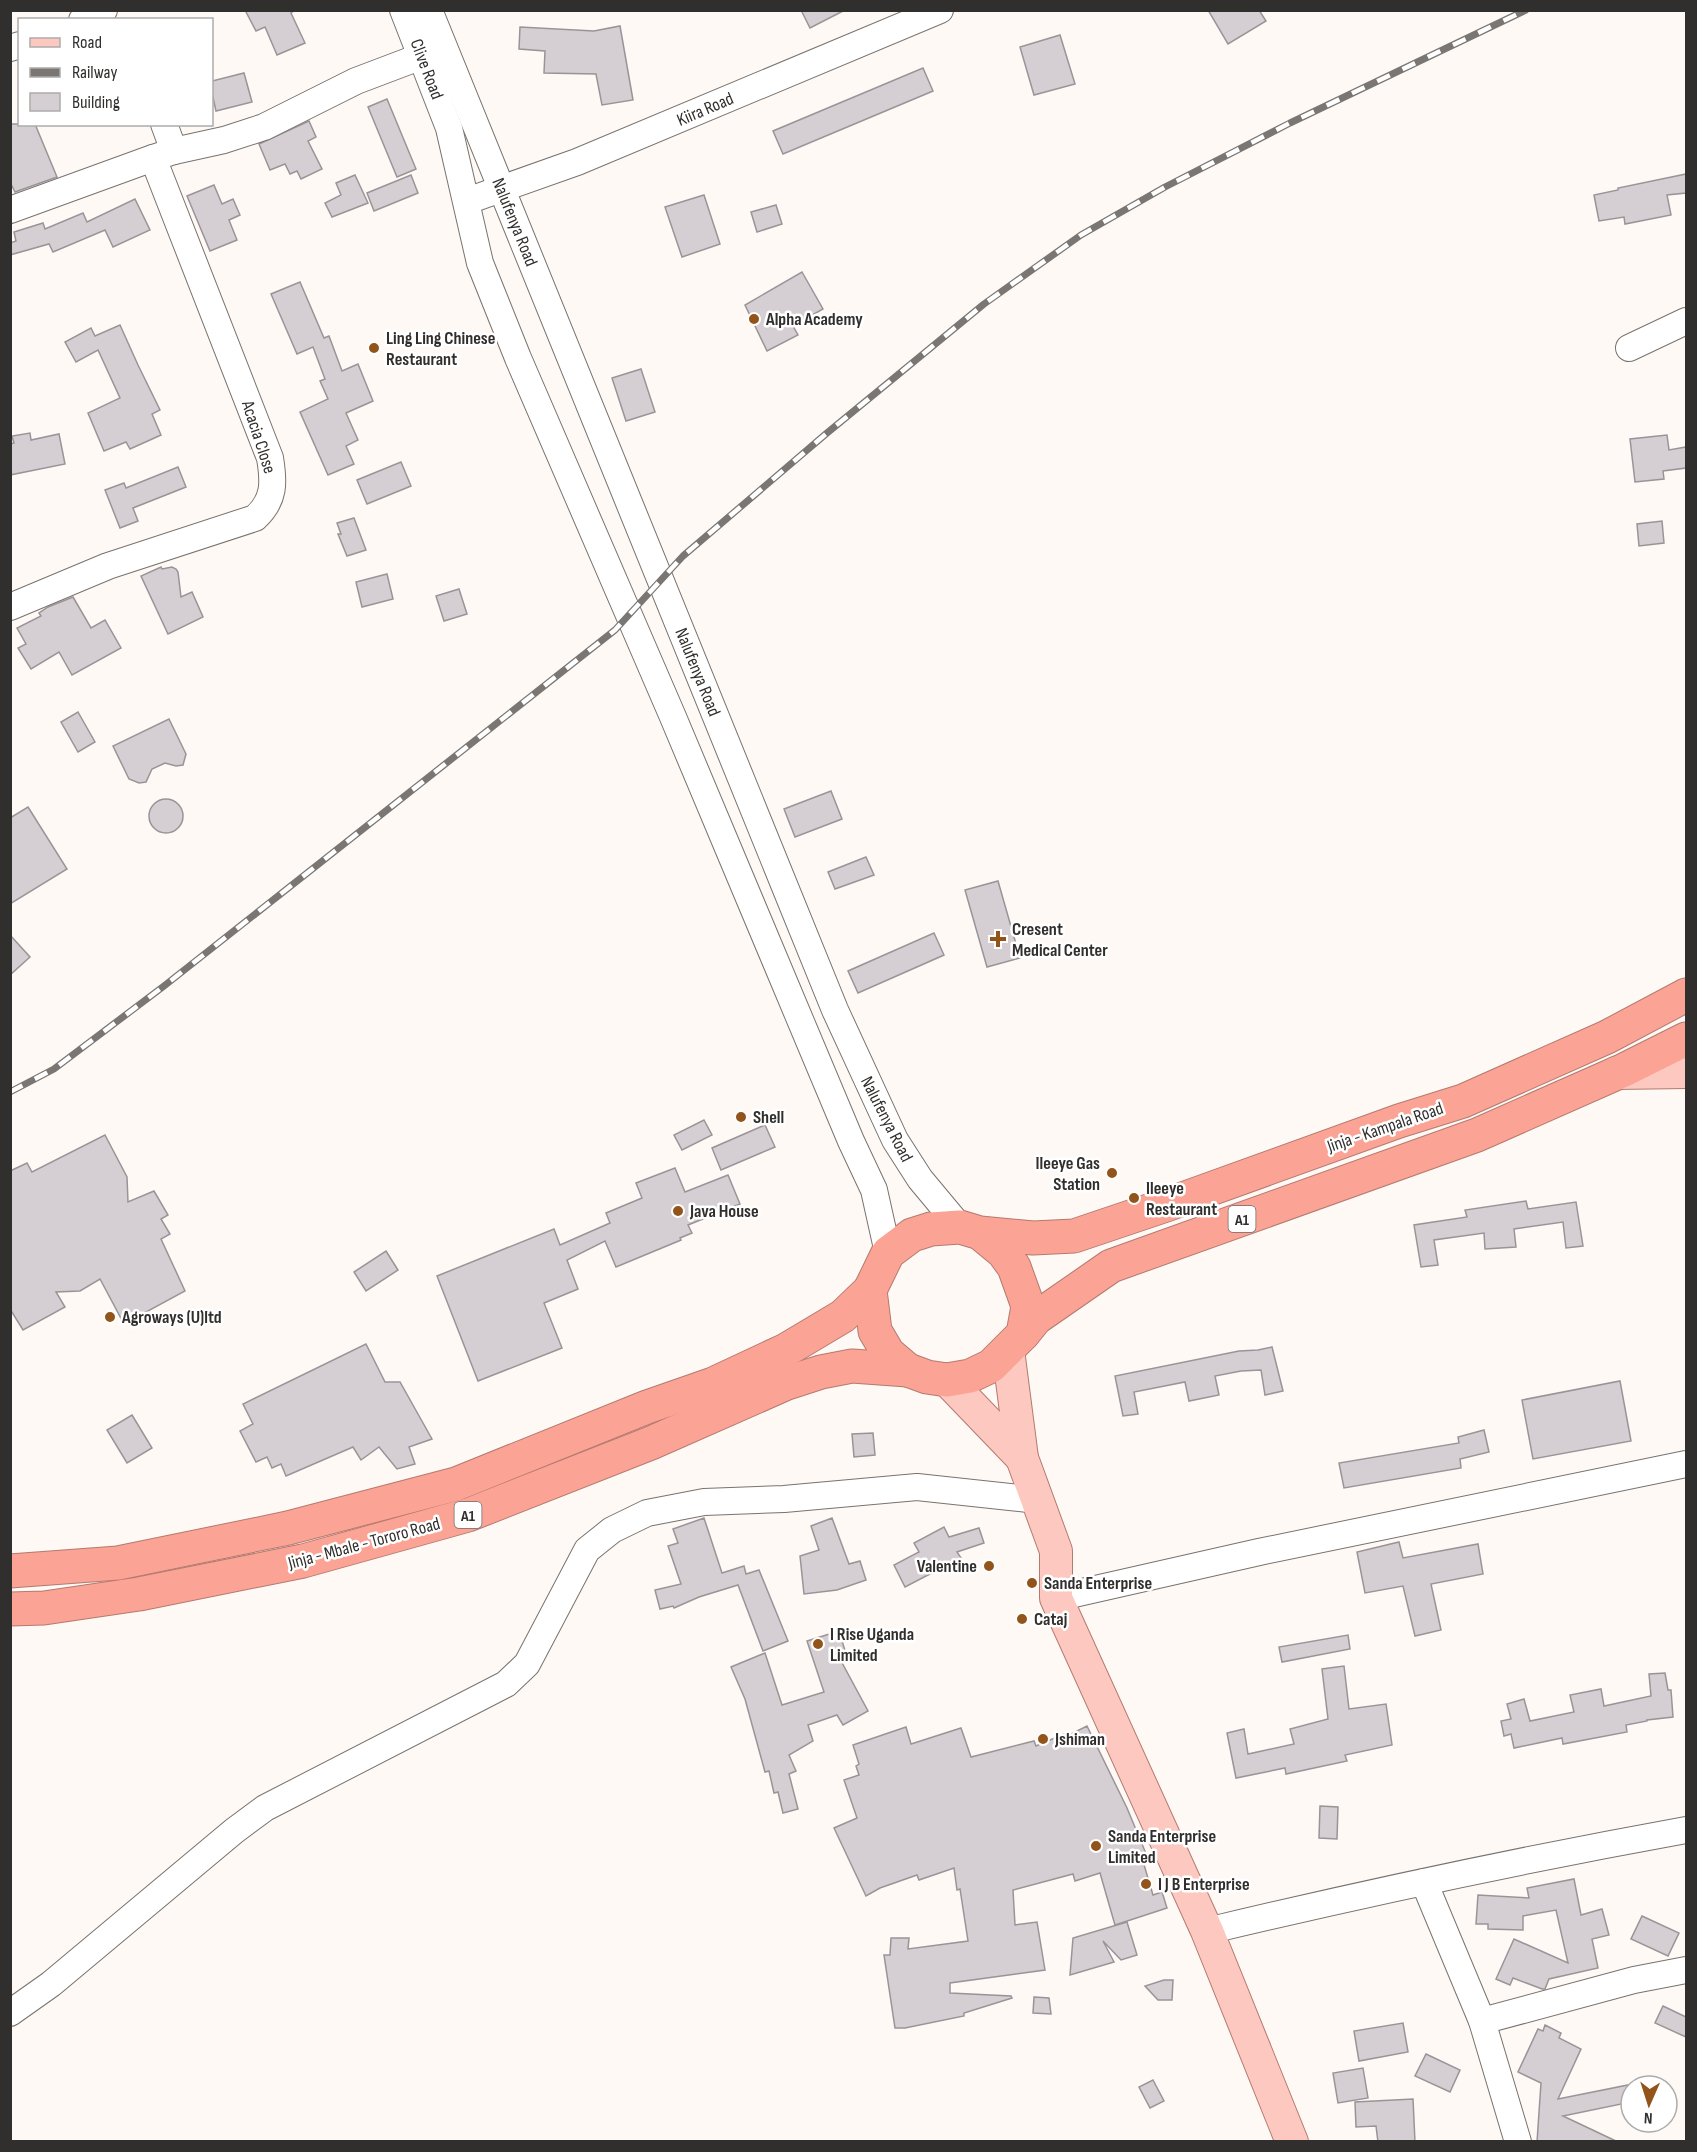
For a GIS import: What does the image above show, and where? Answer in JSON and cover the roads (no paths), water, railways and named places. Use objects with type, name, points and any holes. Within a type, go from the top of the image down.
[{"type":"highway","name":"Jinja - Kampala Road","points":[[970,1230],[1033,1238],[1074,1236],[1166,1206],[1399,1121],[1462,1101],[1607,1037],[1686,995]]},
{"type":"highway","name":"A1","points":[[970,1230],[931,1229],[912,1235],[888,1253],[870,1290],[875,1331],[888,1353],[908,1370],[927,1377],[947,1380],[970,1376],[991,1366],[1036,1318],[1111,1266],[1478,1135],[1686,1039]]},
{"type":"highway","points":[[970,1230],[1003,1252],[1014,1267],[1028,1306],[1015,1342]]},
{"type":"highway","name":"Jinja - Mbale - Tororo Road","points":[[10,1571],[118,1563],[288,1528],[456,1484],[648,1407],[713,1384],[786,1350],[843,1316],[870,1290]]},
{"type":"highway","name":"Jinja - Mbale - Tororo Road","points":[[10,1609],[44,1608],[138,1594],[303,1561],[468,1515],[651,1443],[798,1379],[852,1366],[908,1370]]},
{"type":"main road","points":[[1616,1073],[1686,1072]]},
{"type":"main road","points":[[1015,1342],[1022,1458],[1056,1551],[1056,1598],[1207,1931],[1292,2142]]},
{"type":"main road","points":[[947,1380],[1022,1458]]},
{"type":"street","points":[[86,18],[104,10]]},
{"type":"street","name":"Clive Road","points":[[403,10],[449,128]]},
{"type":"street","name":"Clive Road","points":[[429,10],[466,100]]},
{"type":"street","name":"Kiira Road","points":[[467,201],[578,162],[940,10]]},
{"type":"street","points":[[10,210],[164,154],[224,140],[264,127],[356,81],[422,56]]},
{"type":"street","name":"Nalufenya Road","points":[[466,100],[835,1010],[895,1140],[920,1179],[970,1230]]},
{"type":"street","name":"Acacia Close","points":[[10,607],[108,566],[255,518],[264,510],[272,494],[274,479],[270,458],[164,154],[164,126]]},
{"type":"street","name":"Nalufenya Road","points":[[449,128],[480,263],[518,358],[874,1190],[888,1253]]},
{"type":"street","points":[[1629,348],[1686,321]]},
{"type":"street","points":[[1056,1598],[1259,1552],[1686,1464]]},
{"type":"street","points":[[10,2013],[51,1984],[234,1831],[265,1808],[506,1684],[527,1664],[587,1550],[612,1530],[646,1513],[704,1502],[916,1487],[1038,1500]]},
{"type":"street","points":[[1207,1931],[1424,1882],[1686,1830]]},
{"type":"street","points":[[1424,1882],[1482,2021],[1518,2142]]},
{"type":"street","points":[[1482,2021],[1634,1980],[1686,1970]]},
{"type":"railway","points":[[10,1092],[54,1069],[164,986],[615,630],[683,556],[827,433],[984,304],[1081,235],[1165,187],[1290,123],[1526,10]]},
{"type":"place","name":"Alpha Academy","points":[[754,319]]},
{"type":"place","name":"Ling Ling Chinese Restaurant","points":[[374,348]]},
{"type":"place","name":"Cresent Medical Center","points":[[998,939]]},
{"type":"place","name":"Shell","points":[[741,1117]]},
{"type":"place","name":"Ileeye Gas Station","points":[[1112,1173]]},
{"type":"place","name":"Ileeye Restaurant","points":[[1134,1198]]},
{"type":"place","name":"Java House","points":[[678,1211]]},
{"type":"place","name":"Agroways (U)ltd","points":[[110,1317]]},
{"type":"place","name":"Valentine","points":[[989,1566]]},
{"type":"place","name":"Sanda Enterprise","points":[[1032,1583]]},
{"type":"place","name":"Cataj","points":[[1022,1619]]},
{"type":"place","name":"I Rise Uganda Limited","points":[[818,1644]]},
{"type":"place","name":"Jshiman","points":[[1043,1739]]},
{"type":"place","name":"Sanda Enterprise Limited","points":[[1096,1846]]},
{"type":"place","name":"I J B Enterprise","points":[[1146,1884]]}]
